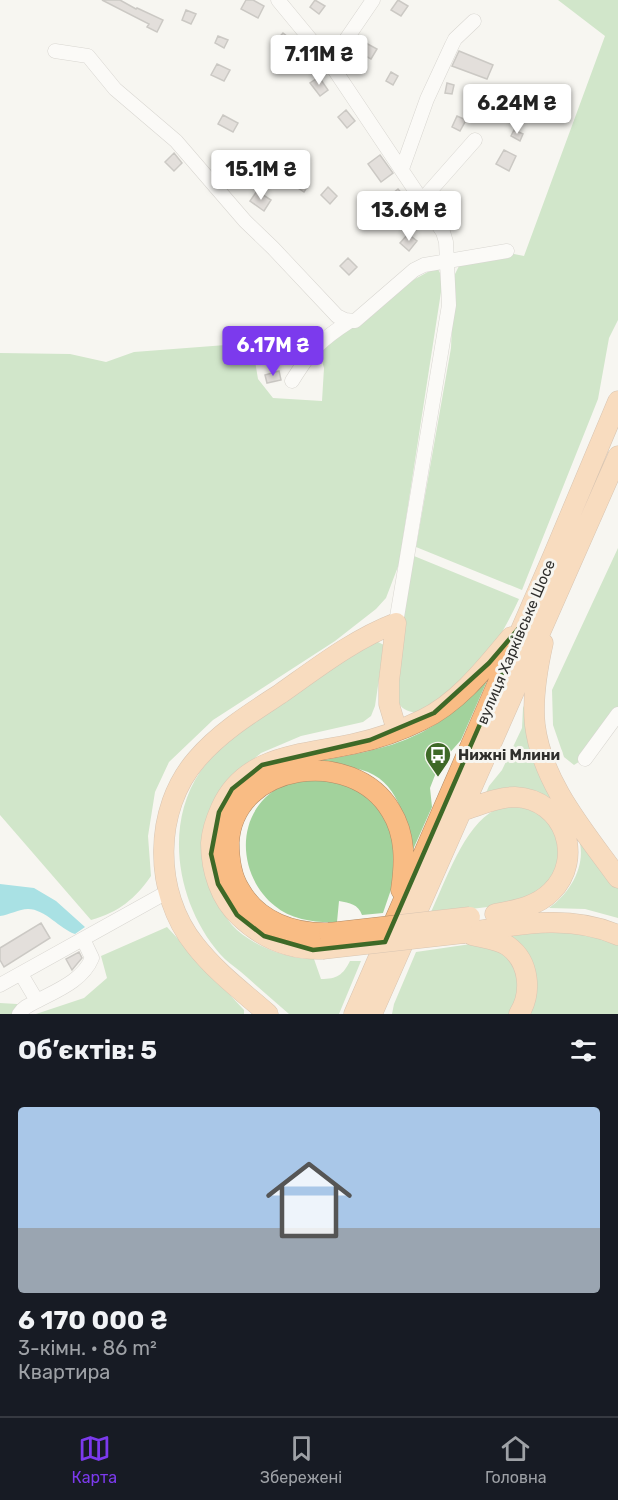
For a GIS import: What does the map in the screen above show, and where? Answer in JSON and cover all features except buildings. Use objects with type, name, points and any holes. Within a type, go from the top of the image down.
[{"type":"highway","name":"вулиця Харківське Шосе","points":[[354,1014],[618,401]]},
{"type":"highway","name":"вулиця Харківське Шосе","points":[[372,1014],[618,456]]},
{"type":"highway","points":[[571,563],[549,618],[542,644],[535,693],[536,729],[549,773],[558,790],[618,878]]},
{"type":"highway","points":[[525,621],[489,663],[447,704],[424,719],[370,740],[286,756],[262,765],[242,778],[224,800],[214,824],[211,846],[218,884],[237,915],[251,928],[277,942],[303,949],[326,941],[467,925],[554,921],[587,925],[618,935]]},
{"type":"highway","points":[[396,623],[389,681],[389,704],[397,731]]},
{"type":"highway","points":[[268,1014],[219,971],[194,944],[180,921],[169,891],[165,862],[165,829],[181,783],[195,761],[216,740],[358,640],[396,623]]},
{"type":"highway","points":[[326,941],[267,919],[243,896],[233,876],[229,850],[230,838],[232,825],[242,804],[250,794],[266,782],[288,774],[310,771],[342,775],[368,786],[390,809],[400,832],[404,854],[403,877],[395,921]]},
{"type":"highway","points":[[461,811],[504,798],[520,798],[538,803],[548,809],[560,822],[568,847],[568,860],[564,874],[546,897],[533,904],[495,914],[467,925]]},
{"type":"highway","points":[[495,914],[576,913],[618,924]]},
{"type":"highway","points":[[467,925],[509,947],[519,958],[528,988],[526,1001],[519,1014]]},
{"type":"highway","points":[[387,1014],[399,955]]},
{"type":"street","points":[[278,0],[330,63],[443,232],[446,242],[449,305],[396,623]]},
{"type":"street","points":[[330,63],[373,0]]},
{"type":"street","points":[[402,169],[427,99],[452,45],[455,39],[474,21]]},
{"type":"street","points":[[55,51],[88,56],[116,89],[176,141],[244,221],[273,248],[337,316],[345,321],[355,321],[414,270],[424,265],[448,259],[507,251]]},
{"type":"street","points":[[422,200],[475,140]]},
{"type":"street","points":[[292,381],[317,345],[351,321]]},
{"type":"street","points":[[585,759],[618,714]]},
{"type":"street","points":[[0,986],[169,891]]},
{"type":"street","points":[[19,1014],[20,1011],[67,984],[87,969],[92,958],[83,939]]},
{"type":"street","points":[[21,974],[37,1001]]},
{"type":"highlighted area","points":[[525,621],[401,906],[385,942],[313,950],[264,936],[237,915],[218,884],[211,854],[219,812],[232,789],[262,765],[370,740],[434,713],[489,663]]},
{"type":"green space","points":[[558,0],[618,0],[618,320],[609,338],[598,399],[522,590],[416,547],[451,348],[454,276],[462,260],[509,253],[524,256],[605,36]]},
{"type":"green space","points":[[437,267],[443,279],[399,564],[386,598],[376,609],[335,641],[213,720],[169,762],[155,792],[148,836],[151,876],[126,904],[91,920],[0,815],[0,353],[70,354],[106,362],[134,352],[252,343],[258,379],[273,398],[322,401],[324,368],[318,348],[382,307],[404,285]]},
{"type":"green space","points":[[618,548],[618,712],[588,756],[574,765],[564,757],[553,725],[552,690]]},
{"type":"green space","points":[[414,556],[519,599],[485,658],[452,691],[418,713],[402,707],[397,692],[398,655]]},
{"type":"green space","points":[[372,639],[384,645],[375,706],[371,716],[363,722],[301,736],[261,753],[234,775],[218,905],[232,925],[259,945],[281,954],[314,959],[321,979],[339,975],[350,961],[361,961],[339,1014],[289,1014],[220,954],[194,913],[185,890],[180,866],[179,841],[182,817],[189,794],[200,772],[241,730]]},
{"type":"green space","points":[[487,681],[461,740],[439,765],[430,788],[432,807],[411,854],[400,807],[388,786],[379,778],[362,770],[313,762],[365,752],[408,739],[446,717]]},
{"type":"green space","points":[[531,690],[533,729],[618,881],[618,918],[585,909],[549,908],[558,901],[573,882],[578,872],[581,849],[571,823],[558,807],[482,802],[489,786],[502,770],[522,728],[523,708]]},
{"type":"green space","points":[[309,778],[358,785],[391,821],[397,872],[383,913],[362,915],[356,906],[339,901],[337,922],[321,922],[296,917],[275,906],[262,893],[253,878],[247,861],[246,843],[248,826],[255,811],[266,797],[282,786]]},
{"type":"green space","points":[[513,804],[527,806],[552,821],[564,852],[550,887],[520,903],[430,914],[457,856],[474,828],[495,810]]},
{"type":"green space","points":[[553,926],[618,942],[618,1014],[526,1014],[534,997],[499,931]]},
{"type":"green space","points":[[167,927],[244,1010],[244,1014],[36,1014],[84,998],[107,978],[101,956]]},
{"type":"green space","points":[[471,944],[494,945],[522,971],[516,1014],[392,1014],[416,952]]},
{"type":"green space","points":[[0,1003],[17,1004],[19,1014],[0,1014]]},
{"type":"water","points":[[0,884],[34,888],[56,901],[85,927],[75,934],[40,912],[28,909],[0,916]]},
{"type":"place","name":"Нижні Млини","points":[[438,778]]}]
